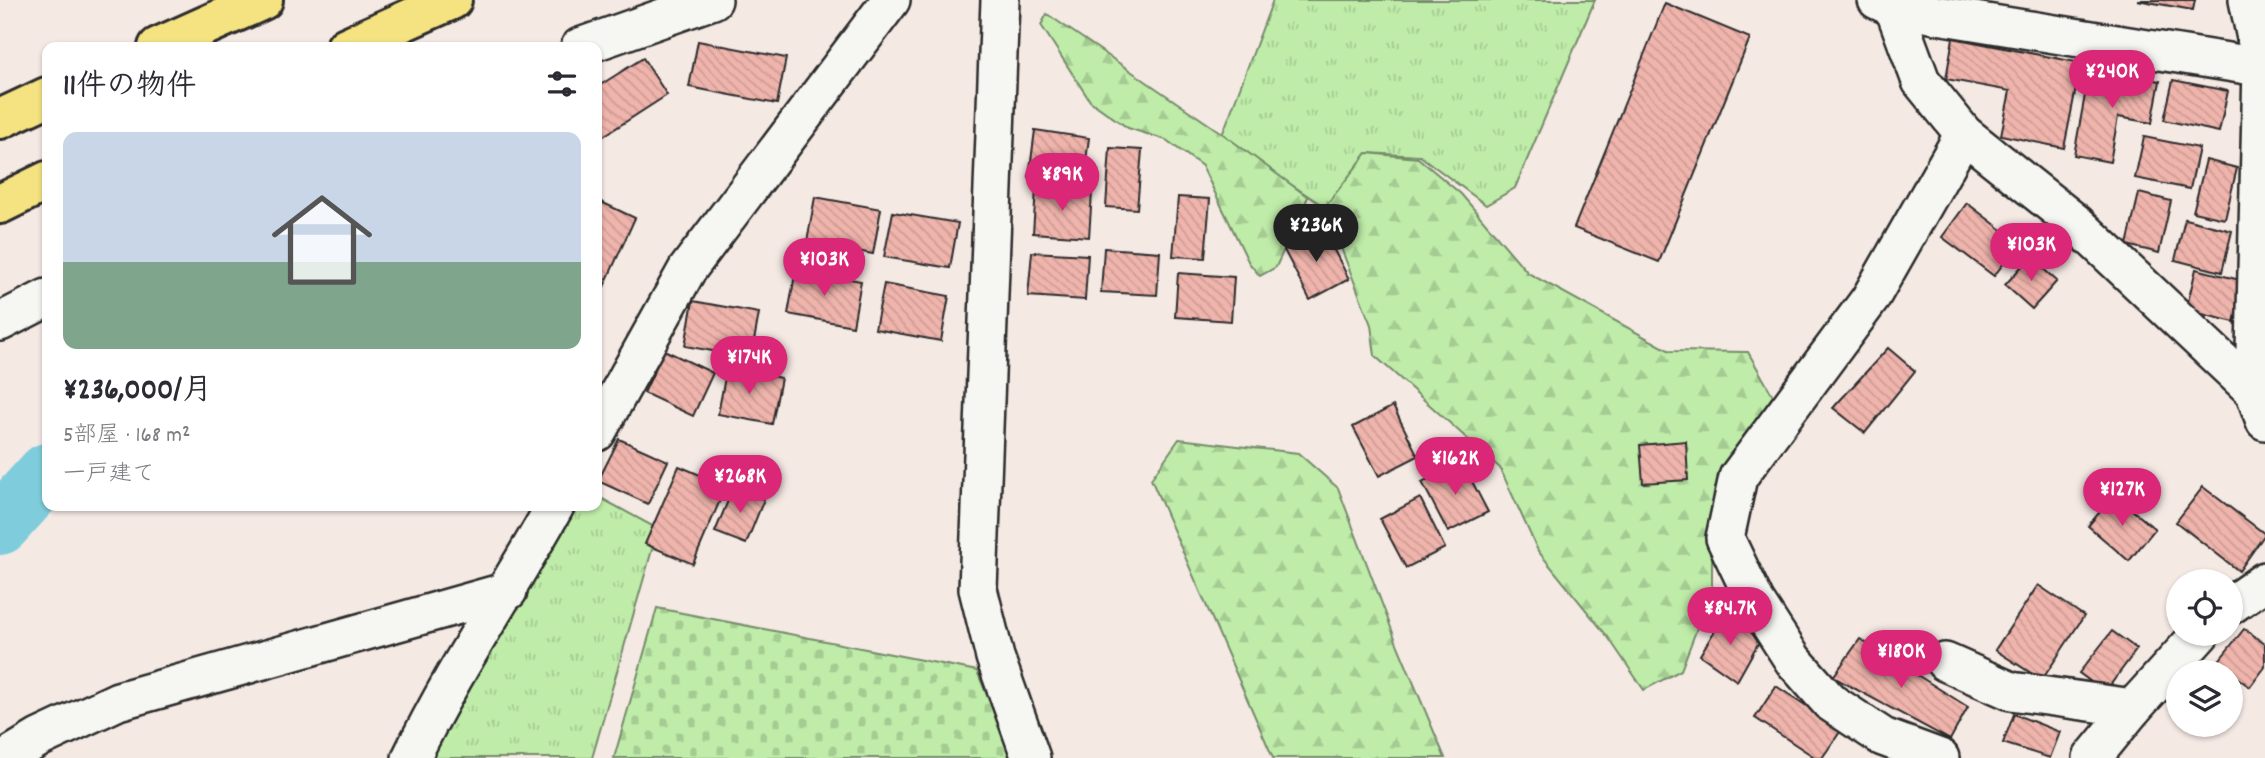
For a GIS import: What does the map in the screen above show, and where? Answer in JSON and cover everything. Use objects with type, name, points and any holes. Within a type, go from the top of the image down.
[{"type":"highway","points":[[169,42],[263,0]]},
{"type":"highway","points":[[357,42],[452,0]]},
{"type":"highway","points":[[0,120],[42,99]]},
{"type":"highway","points":[[0,204],[42,183]]},
{"type":"street","points":[[594,42],[713,0]]},
{"type":"street","points":[[602,423],[687,270],[891,0]]},
{"type":"street","points":[[999,0],[978,589],[995,657],[1031,758]]},
{"type":"street","points":[[2248,0],[2264,68],[2260,406]]},
{"type":"street","points":[[1886,4],[2264,68]]},
{"type":"street","points":[[1886,4],[1921,80],[1964,134],[2077,224],[2260,406]]},
{"type":"street","points":[[1940,758],[1883,737],[1830,702],[1793,660],[1761,611],[1725,538],[1738,478],[1870,299],[1964,134]]},
{"type":"street","points":[[0,322],[42,301]]},
{"type":"street","points":[[411,758],[436,706],[508,591],[552,511]]},
{"type":"street","points":[[2243,597],[2265,581]]},
{"type":"street","points":[[6,758],[39,738],[118,701],[508,591]]},
{"type":"street","points":[[2092,758],[2189,646]]},
{"type":"street","points":[[1945,662],[2011,691],[2133,708]]},
{"type":"green space","points":[[1273,0],[1595,0],[1515,188],[1486,205],[1420,156],[1367,153],[1325,207],[1221,138]]},
{"type":"green space","points":[[1047,14],[1223,134],[1308,197],[1276,267],[1260,276],[1249,263],[1202,166],[1166,140],[1128,128],[1090,101],[1041,25]]},
{"type":"green space","points":[[1367,153],[1418,158],[1461,194],[1528,273],[1670,351],[1748,352],[1773,396],[1721,469],[1712,529],[1712,589],[1681,670],[1644,690],[1608,637],[1538,551],[1500,468],[1375,356],[1371,325],[1325,207]]},
{"type":"green space","points":[[1179,439],[1298,453],[1338,488],[1398,646],[1445,758],[1273,758],[1151,479]]},
{"type":"green space","points":[[602,499],[658,529],[592,758],[420,758],[497,594],[573,511],[602,511]]},
{"type":"green space","points":[[657,608],[977,671],[1012,758],[614,758]]},
{"type":"building","points":[[2137,0],[2195,0],[2193,10]]},
{"type":"building","points":[[1665,3],[1750,38],[1659,262],[1574,228]]},
{"type":"building","points":[[1953,38],[2081,63],[2064,148],[2001,135],[2010,91],[1946,79]]},
{"type":"building","points":[[698,41],[786,58],[777,104],[689,87]]},
{"type":"building","points":[[643,58],[667,95],[602,137],[602,84]]},
{"type":"building","points":[[2090,68],[2160,81],[2152,123],[2118,117],[2110,162],[2074,155]]},
{"type":"building","points":[[2173,80],[2228,91],[2219,132],[2164,120]]},
{"type":"building","points":[[1035,130],[1089,138],[1083,184],[1029,177]]},
{"type":"building","points":[[2144,137],[2199,148],[2190,189],[2135,178]]},
{"type":"building","points":[[1110,148],[1142,150],[1137,209],[1106,207]]},
{"type":"building","points":[[2206,160],[2237,168],[2225,219],[2193,212]]},
{"type":"building","points":[[1036,189],[1092,193],[1089,237],[1033,233]]},
{"type":"building","points":[[2139,193],[2171,201],[2159,253],[2127,245]]},
{"type":"building","points":[[815,197],[881,209],[873,254],[807,242]]},
{"type":"building","points":[[1178,197],[1210,199],[1205,258],[1173,256]]},
{"type":"building","points":[[602,202],[635,218],[602,291]]},
{"type":"building","points":[[1967,203],[2019,243],[1994,276],[1942,237]]},
{"type":"building","points":[[893,212],[958,223],[950,268],[884,257]]},
{"type":"building","points":[[2185,219],[2232,231],[2222,272],[2175,260]]},
{"type":"building","points":[[1323,229],[1349,279],[1310,300],[1284,250]]},
{"type":"building","points":[[1104,248],[1160,252],[1157,295],[1101,292]]},
{"type":"building","points":[[1032,252],[1088,255],[1085,300],[1028,296]]},
{"type":"building","points":[[2030,257],[2057,281],[2032,309],[2005,285]]},
{"type":"building","points":[[796,269],[861,281],[853,326],[788,314]]},
{"type":"building","points":[[2196,269],[2244,281],[2234,322],[2186,310]]},
{"type":"building","points":[[1178,273],[1234,277],[1231,321],[1175,317]]},
{"type":"building","points":[[884,284],[949,296],[941,341],[875,329]]},
{"type":"building","points":[[693,301],[759,313],[751,358],[685,346]]},
{"type":"building","points":[[1888,348],[1915,371],[1865,433],[1833,408]]},
{"type":"building","points":[[664,350],[713,373],[693,416],[644,393]]},
{"type":"building","points":[[727,367],[781,378],[772,424],[718,414]]},
{"type":"building","points":[[1393,406],[1418,456],[1379,476],[1353,427]]},
{"type":"building","points":[[619,439],[668,461],[648,504],[602,483],[602,473]]},
{"type":"building","points":[[1686,441],[1688,480],[1643,483],[1640,445]]},
{"type":"building","points":[[1462,462],[1488,512],[1448,532],[1422,482]]},
{"type":"building","points":[[679,466],[726,486],[693,564],[645,544]]},
{"type":"building","points":[[734,486],[764,499],[746,544],[715,532]]},
{"type":"building","points":[[2203,487],[2265,534],[2240,569],[2236,569],[2176,522]]},
{"type":"building","points":[[2114,495],[2155,529],[2129,561],[2088,526]]},
{"type":"building","points":[[1420,498],[1445,548],[1406,568],[1380,519]]},
{"type":"building","points":[[2038,585],[2084,616],[2042,680],[1995,650]]},
{"type":"building","points":[[1726,612],[1760,640],[1737,681],[1700,655]]},
{"type":"building","points":[[2243,630],[2265,644],[2265,667],[2250,687],[2243,682],[2243,660],[2219,660],[2230,646],[2243,646]]},
{"type":"building","points":[[2112,631],[2137,649],[2105,692],[2079,673]]},
{"type":"building","points":[[1860,639],[1968,707],[1950,740],[1833,677]]},
{"type":"building","points":[[1776,686],[1842,729],[1822,758],[1816,758],[1755,718]]},
{"type":"building","points":[[2014,714],[2060,732],[2050,758],[2003,743]]},
{"type":"waterway","points":[[0,525],[42,479]]}]
